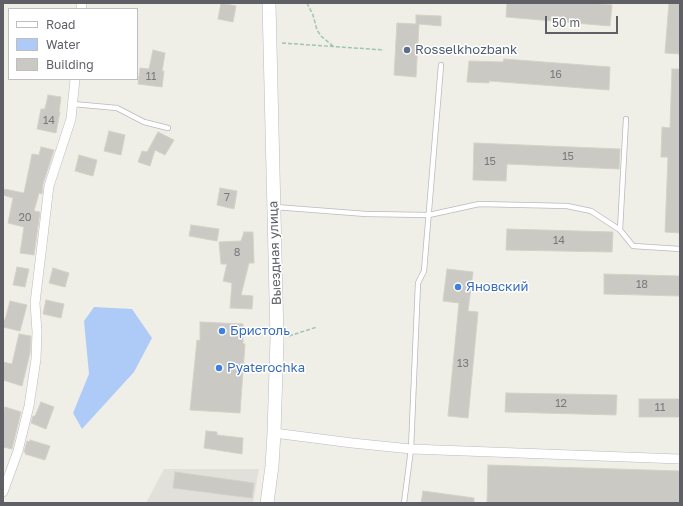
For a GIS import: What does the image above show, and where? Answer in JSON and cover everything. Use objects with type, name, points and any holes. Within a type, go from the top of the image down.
[{"type":"street","name":"Выездная улица","points":[[267,503],[274,432],[277,339],[269,3]]},
{"type":"street","points":[[3,492],[18,451],[29,406],[36,359],[35,303],[48,186],[71,119],[75,80]]},
{"type":"street","points":[[274,432],[352,443],[411,448],[680,460]]},
{"type":"lane","points":[[404,503],[411,448],[418,283],[424,271],[441,65]]},
{"type":"lane","points":[[73,104],[117,108],[144,122],[168,128]]},
{"type":"lane","points":[[620,230],[626,119]]},
{"type":"lane","points":[[274,207],[366,214],[429,215],[479,204],[567,206],[591,211],[620,230],[633,246],[680,249]]},
{"type":"path","points":[[306,3],[313,15],[317,30],[333,47]]},
{"type":"path","points":[[270,42],[384,50]]},
{"type":"path","points":[[277,339],[317,327]]},
{"type":"shaded area","points":[[164,469],[259,469],[253,503],[146,503]]},
{"type":"water","points":[[94,307],[132,309],[152,338],[134,372],[82,429],[73,413],[89,374],[84,321]]},
{"type":"building","points":[[221,3],[236,6],[233,22],[218,19]]},
{"type":"building","points":[[507,3],[591,3],[612,5],[610,26],[506,17]]},
{"type":"building","points":[[669,3],[680,3],[680,54],[665,53]]},
{"type":"building","name":"Rosselkhozbank","points":[[416,15],[441,16],[441,26],[419,24],[416,77],[394,75],[397,23],[416,24]]},
{"type":"building","points":[[153,50],[165,53],[162,71],[164,71],[162,87],[138,84],[140,68],[149,69]]},
{"type":"building","points":[[504,59],[610,67],[609,90],[489,81],[489,83],[467,82],[469,61],[503,62]]},
{"type":"building","points":[[672,69],[680,69],[680,233],[665,232],[668,157],[661,157],[662,127],[670,128]]},
{"type":"building","points":[[48,95],[61,97],[56,133],[37,129],[41,109],[45,109]]},
{"type":"building","points":[[109,131],[125,135],[121,155],[104,151]]},
{"type":"building","points":[[158,132],[174,140],[165,155],[155,150],[150,166],[138,162],[142,151],[147,152]]},
{"type":"building","points":[[474,143],[620,149],[619,169],[507,164],[506,181],[473,180]]},
{"type":"building","points":[[41,147],[54,150],[43,184],[42,194],[39,193],[34,211],[40,212],[34,255],[20,253],[24,227],[8,223],[13,198],[3,195],[4,189],[24,193],[32,154],[39,155]]},
{"type":"building","points":[[79,155],[97,160],[93,176],[75,171]]},
{"type":"building","points":[[220,188],[237,191],[234,209],[217,205]]},
{"type":"building","points":[[191,225],[219,229],[217,241],[189,236]]},
{"type":"building","points":[[507,229],[613,232],[612,252],[506,250]]},
{"type":"building","points":[[244,232],[253,232],[254,263],[249,263],[241,295],[253,296],[252,309],[230,308],[232,283],[223,281],[227,264],[221,264],[219,242],[241,241]]},
{"type":"building","points":[[17,267],[29,269],[25,287],[13,285]]},
{"type":"building","points":[[53,268],[69,273],[65,287],[49,283]]},
{"type":"building","points":[[447,269],[473,272],[468,311],[478,312],[468,418],[448,416],[459,303],[443,301]]},
{"type":"building","points":[[604,274],[680,276],[680,296],[604,294]]},
{"type":"building","points":[[46,300],[64,304],[61,318],[43,314]]},
{"type":"building","points":[[10,301],[27,305],[20,331],[3,327],[3,319],[5,320]]},
{"type":"building","points":[[200,322],[243,324],[243,344],[245,344],[240,413],[190,410],[197,340],[200,341]]},
{"type":"building","points":[[19,334],[31,336],[30,353],[22,386],[3,380],[3,362],[12,364]]},
{"type":"building","points":[[506,393],[617,395],[616,415],[505,412]]},
{"type":"building","points":[[639,399],[680,399],[680,417],[639,417]]},
{"type":"building","points":[[41,402],[54,407],[46,429],[31,423],[33,416],[35,416]]},
{"type":"building","points":[[5,407],[21,412],[12,449],[3,447],[3,415]]},
{"type":"building","points":[[206,431],[217,432],[217,435],[243,438],[242,454],[204,448]]},
{"type":"building","points":[[30,440],[50,446],[45,460],[25,454],[26,453],[24,452],[27,441],[29,442]]},
{"type":"building","points":[[488,465],[680,471],[680,503],[487,503]]},
{"type":"building","points":[[175,472],[254,483],[252,498],[173,488]]},
{"type":"building","points":[[423,491],[474,498],[474,503],[421,503]]},
{"type":"place","name":"Rosselkhozbank","points":[[407,50]]},
{"type":"place","name":"Яновский","points":[[458,287]]},
{"type":"place","name":"Бристоль","points":[[222,331]]},
{"type":"place","name":"Pyaterochka","points":[[219,368]]}]
